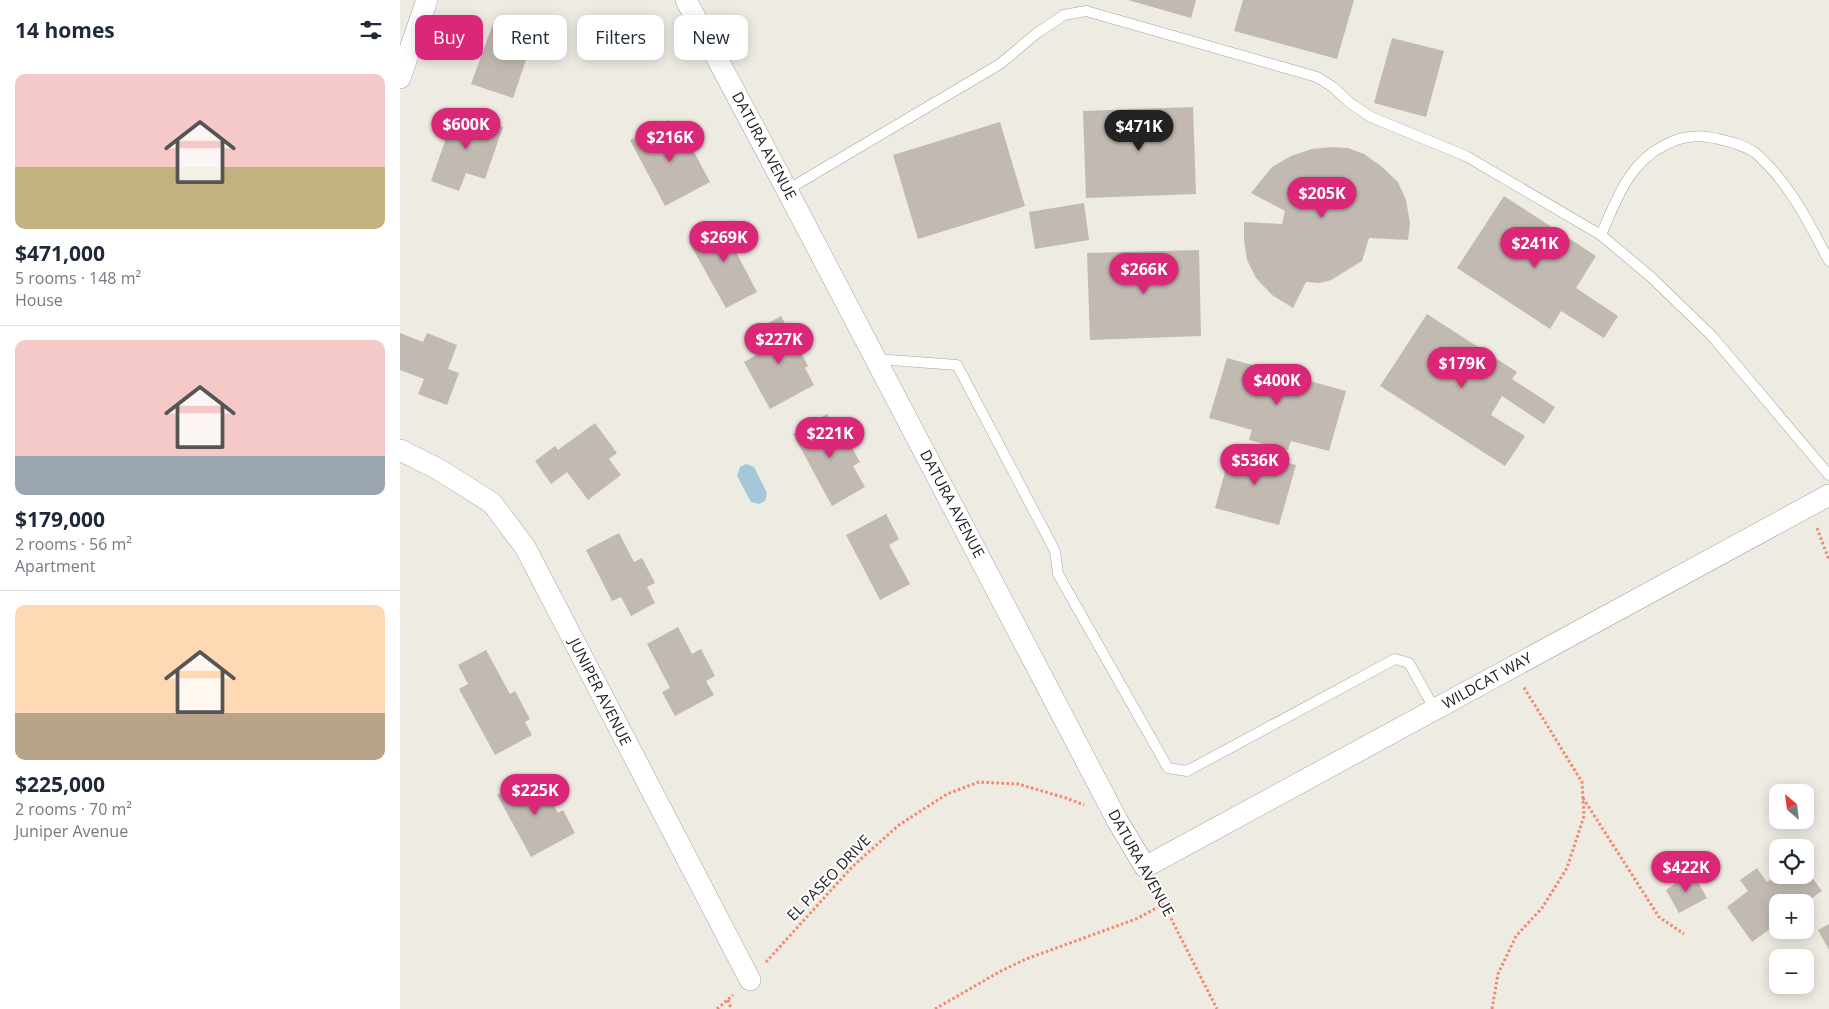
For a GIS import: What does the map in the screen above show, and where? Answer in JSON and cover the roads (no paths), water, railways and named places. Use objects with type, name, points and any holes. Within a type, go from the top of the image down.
[{"type":"street","points":[[400,78],[427,0]]},
{"type":"street","name":"DATURA AVENUE","points":[[686,0],[788,190],[1117,820],[1145,867]]},
{"type":"street","name":"JUNIPER AVENUE","points":[[400,450],[438,469],[492,503],[525,547],[750,980]]},
{"type":"street","name":"WILDCAT WAY","points":[[1145,867],[1829,495]]},
{"type":"lane","points":[[788,190],[1000,64],[1037,33],[1064,15],[1086,11],[1316,77],[1333,87],[1371,117],[1466,156],[1601,235],[1651,277],[1712,336],[1829,475]]},
{"type":"lane","points":[[1601,235],[1620,192],[1634,168],[1650,152],[1675,139],[1700,135],[1732,142],[1754,152],[1774,171],[1794,198],[1829,261]]},
{"type":"lane","points":[[876,359],[958,365],[1055,551],[1058,574],[1168,768],[1187,771],[1395,659],[1409,663],[1435,710]]},
{"type":"water","points":[[746,464],[754,467],[767,493],[765,501],[759,504],[751,502],[737,476],[740,467]]}]
